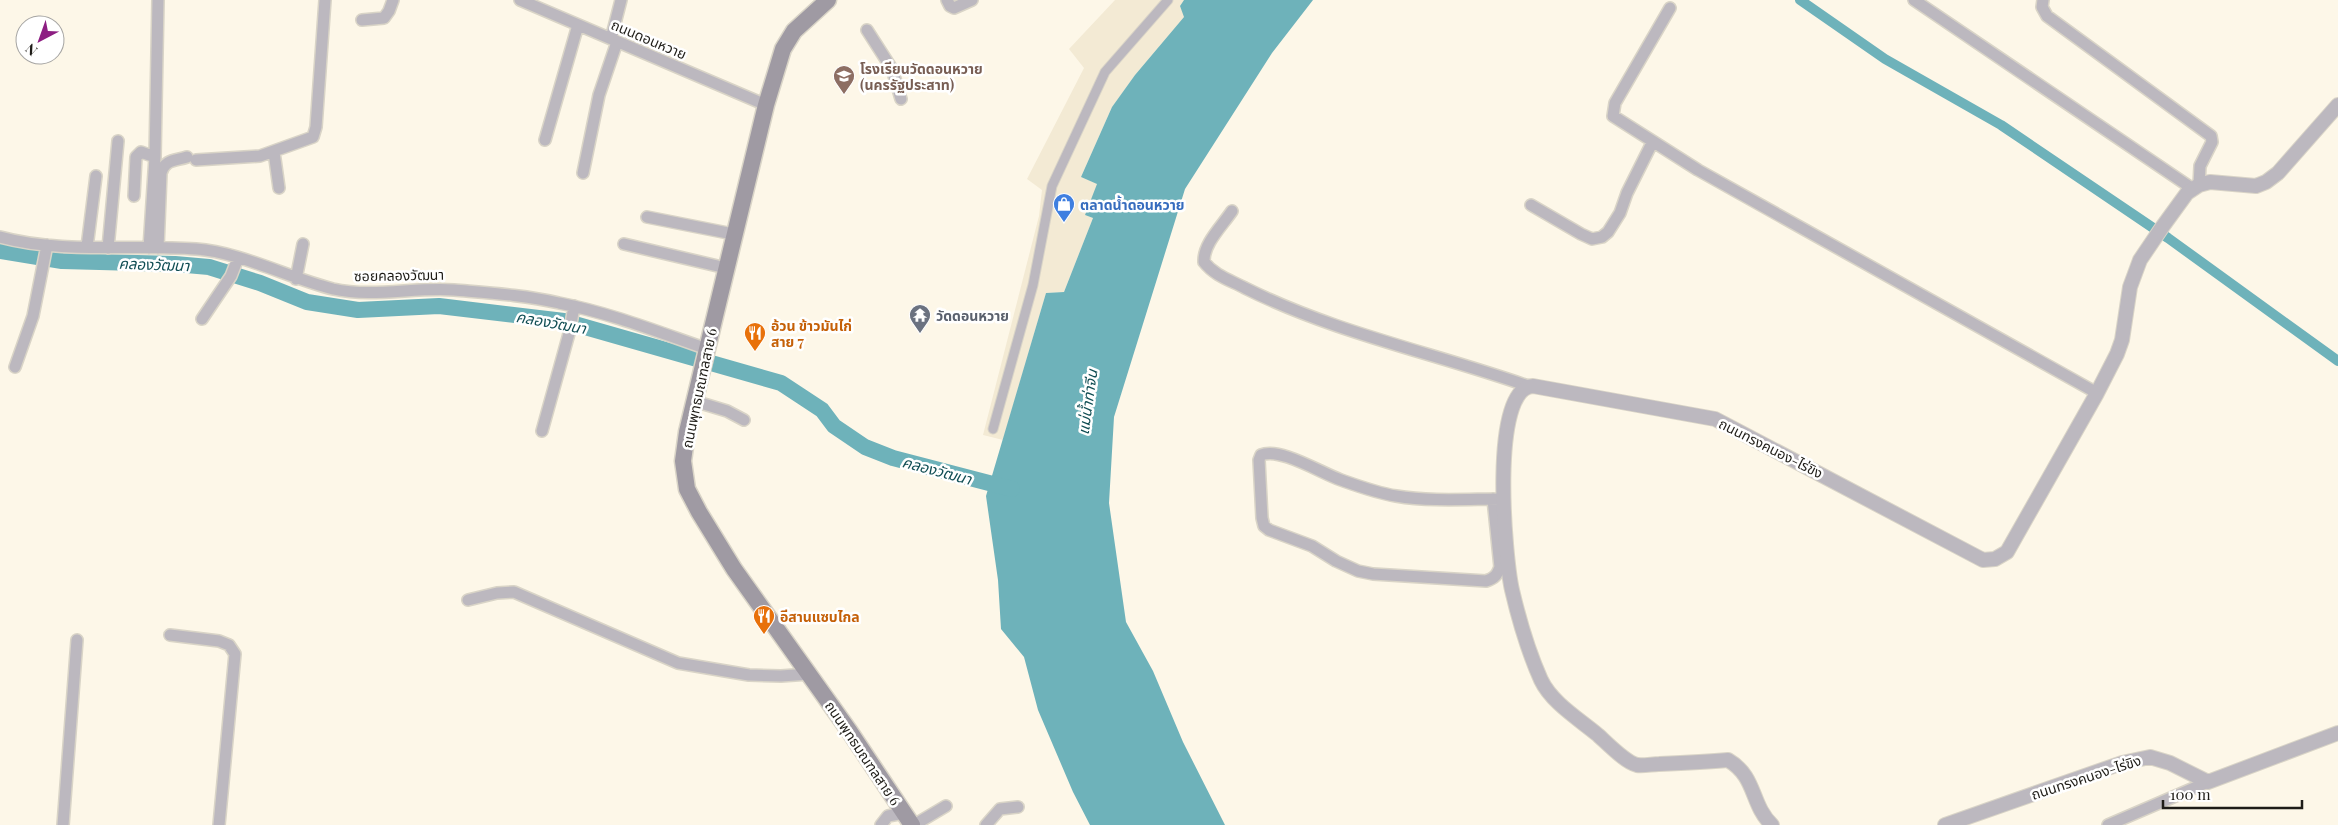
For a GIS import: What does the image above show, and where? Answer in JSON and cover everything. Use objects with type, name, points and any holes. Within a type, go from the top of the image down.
[{"type":"main road","name":"ถนนพุทธมณฑลสาย 6","points":[[828,0],[794,31],[788,40],[766,105],[694,400],[683,461],[687,489],[734,569],[910,821]]},
{"type":"street","points":[[153,248],[158,0]]},
{"type":"street","points":[[153,248],[161,173],[164,165],[168,162],[192,158],[251,158],[305,142],[313,137],[316,132],[325,0]]},
{"type":"street","points":[[362,20],[384,18],[393,0]]},
{"type":"street","name":"ถนนดอนหวาย","points":[[520,0],[766,105]]},
{"type":"street","points":[[583,173],[599,95],[614,40],[621,0]]},
{"type":"street","points":[[947,0],[950,6],[954,8],[972,0]]},
{"type":"street","points":[[993,429],[1033,285],[1052,186],[1105,72],[1168,0]]},
{"type":"street","points":[[1914,0],[2196,187]]},
{"type":"street","points":[[2043,0],[2042,7],[2047,16],[2211,136],[2212,142],[2200,166],[2196,187]]},
{"type":"street","points":[[1670,8],[1612,111],[1613,116],[1652,143],[2097,393]]},
{"type":"street","points":[[545,140],[578,25]]},
{"type":"street","points":[[867,30],[892,69],[900,99]]},
{"type":"street","points":[[2196,187],[2210,182],[2256,186],[2266,182],[2278,173],[2338,106]]},
{"type":"street","points":[[108,248],[118,140]]},
{"type":"street","points":[[1531,205],[1592,239],[1602,237],[1608,232],[1620,213],[1627,193],[1652,143]]},
{"type":"street","points":[[134,196],[136,158],[141,152],[155,157]]},
{"type":"street","points":[[274,152],[280,188]]},
{"type":"street","points":[[87,246],[96,176]]},
{"type":"street","name":"ถนนทรงคนอง-ไร่ขิง","points":[[1528,386],[1715,419],[1983,560],[1995,559],[2006,552],[2097,393],[2119,349],[2130,287],[2140,260],[2163,226],[2196,187]]},
{"type":"street","points":[[1232,212],[1207,247],[1203,256],[1204,262],[1218,275],[1269,300],[1321,321],[1528,386]]},
{"type":"street","points":[[647,217],[733,234]]},
{"type":"street","name":"ซอยคลองวัฒนา","points":[[0,237],[47,249],[87,246],[196,249],[296,279],[350,291],[380,293],[407,289],[444,289],[514,294],[573,312],[633,322],[704,358]]},
{"type":"street","points":[[296,279],[303,244]]},
{"type":"street","points":[[624,244],[726,268]]},
{"type":"street","points":[[15,367],[33,316],[47,249]]},
{"type":"street","points":[[202,319],[230,276],[237,261]]},
{"type":"street","points":[[542,432],[570,330],[573,312]]},
{"type":"street","points":[[1499,499],[1462,500],[1396,496],[1340,480],[1293,459],[1275,454],[1267,453],[1261,455],[1259,460],[1262,518],[1264,526],[1269,530],[1312,546],[1336,561],[1358,571],[1372,574],[1486,581],[1493,579],[1500,567],[1499,499],[1506,426],[1515,400],[1521,391],[1528,386]]},
{"type":"street","points":[[694,400],[727,411],[744,420]]},
{"type":"street","points":[[1499,499],[1514,597],[1526,644],[1542,682],[1559,703],[1636,765],[1728,760],[1738,766],[1746,775],[1758,803],[1772,825]]},
{"type":"street","points":[[468,600],[497,593],[514,592],[678,663],[749,675],[781,676],[809,674]]},
{"type":"street","points":[[170,635],[219,641],[229,645],[235,654],[219,825]]},
{"type":"street","points":[[63,825],[77,640]]},
{"type":"street","points":[[2108,825],[2208,782],[2338,733]]},
{"type":"street","name":"ถนนทรงคนอง-ไร่ขิง","points":[[1944,825],[2122,763],[2150,757],[2170,762],[2208,782]]},
{"type":"street","points":[[881,825],[888,816],[910,821],[946,806]]},
{"type":"street","points":[[986,825],[1000,809],[1018,806]]},
{"type":"shaded area","name":"ตลาดน้ำดอนหวาย","points":[[1115,0],[1184,0],[1180,6],[1185,16],[1135,75],[1112,107],[1081,177],[1098,184],[1085,215],[1093,218],[1064,292],[1046,293],[1003,440],[983,435],[1039,216],[1042,190],[1027,179],[1084,68],[1069,49]]},
{"type":"water","name":"แม่น้ำท่าจีน","points":[[1184,0],[1313,0],[1272,53],[1185,189],[1114,417],[1109,503],[1126,622],[1153,671],[1183,742],[1225,825],[1090,825],[1073,792],[1038,710],[1024,657],[1001,629],[998,580],[986,496],[1046,293],[1064,292],[1093,218],[1085,215],[1097,184],[1081,177],[1112,107],[1135,75],[1184,17],[1180,6]]},
{"type":"waterway","points":[[1800,0],[1885,59],[2001,125],[2168,238],[2338,361]]},
{"type":"waterway","name":"คลองวัฒนา","points":[[0,251],[62,261],[175,264],[209,267],[260,283],[307,302],[358,310],[439,306],[564,321],[781,383],[822,410],[834,426],[865,447],[893,458],[1012,489]]},
{"type":"place","name":"โรงเรียนวัดดอนหวาย (นครรัฐประสาท)","points":[[844,95]]},
{"type":"place","name":"ตลาดน้ำดอนหวาย","points":[[1064,223]]},
{"type":"place","name":"วัดดอนหวาย","points":[[920,334]]},
{"type":"place","name":"อ้วน ข้าวมันไก่ สาย 7","points":[[755,352]]},
{"type":"place","name":"อีสานแซบไกล","points":[[764,635]]}]
